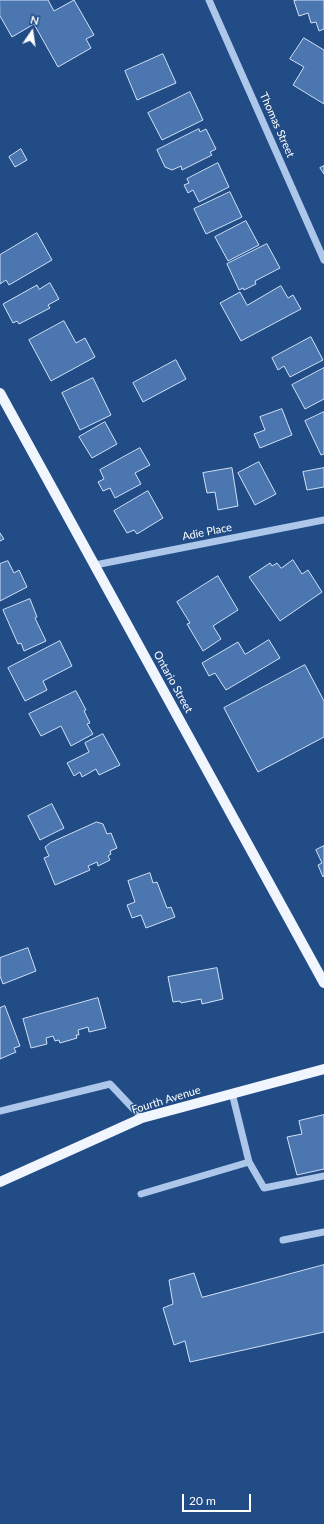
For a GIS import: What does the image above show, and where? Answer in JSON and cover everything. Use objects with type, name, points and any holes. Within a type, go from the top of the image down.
[{"type":"main road","name":"Ontario Street","points":[[0,393],[324,983]]},
{"type":"main road","name":"Fourth Avenue","points":[[0,1182],[142,1118],[324,1069]]},
{"type":"street","name":"Thomas Street","points":[[209,0],[324,260]]},
{"type":"street","name":"Adie Place","points":[[95,565],[324,520]]},
{"type":"street","points":[[0,1111],[110,1084],[142,1118]]},
{"type":"street","points":[[232,1093],[249,1162],[264,1188],[324,1176]]},
{"type":"street","points":[[141,1194],[249,1162]]},
{"type":"street","points":[[283,1240],[324,1232]]},
{"type":"building","points":[[0,0],[48,0],[54,11],[74,0],[94,35],[86,39],[91,48],[58,67],[34,24],[12,37],[0,16]]},
{"type":"building","points":[[324,0],[324,29],[319,31],[316,22],[311,23],[308,13],[299,16],[294,1]]},
{"type":"building","points":[[304,38],[324,50],[324,104],[293,85],[304,67],[290,59]]},
{"type":"building","points":[[163,54],[176,83],[137,100],[125,71]]},
{"type":"building","points":[[190,92],[203,120],[162,140],[148,113]]},
{"type":"building","points":[[199,129],[200,132],[206,129],[216,149],[210,152],[212,155],[182,170],[181,166],[172,170],[165,167],[157,150]]},
{"type":"building","points":[[21,149],[27,160],[15,167],[9,157]]},
{"type":"building","points":[[218,163],[229,187],[199,202],[193,190],[188,193],[184,185],[189,183],[187,179]]},
{"type":"building","points":[[324,166],[324,174],[320,168]]},
{"type":"building","points":[[230,192],[242,217],[206,234],[194,209]]},
{"type":"building","points":[[246,221],[259,245],[228,261],[215,237]]},
{"type":"building","points":[[37,233],[52,260],[9,285],[6,280],[0,284],[0,255]]},
{"type":"building","points":[[267,244],[280,268],[255,281],[256,284],[244,290],[243,288],[239,290],[227,264]]},
{"type":"building","points":[[50,283],[59,299],[48,305],[50,308],[19,324],[17,321],[13,323],[3,304],[37,285],[39,289]]},
{"type":"building","points":[[281,286],[288,298],[293,295],[301,309],[241,341],[220,303],[240,292],[247,305]]},
{"type":"building","points":[[64,321],[76,343],[85,338],[95,357],[51,381],[29,340]]},
{"type":"building","points":[[311,337],[323,360],[290,377],[284,366],[278,370],[272,358]]},
{"type":"building","points":[[176,360],[186,379],[143,402],[133,383]]},
{"type":"building","points":[[324,368],[324,399],[305,409],[292,385]]},
{"type":"building","points":[[93,378],[111,415],[80,430],[62,393]]},
{"type":"building","points":[[282,409],[292,435],[260,448],[254,434],[265,430],[260,417]]},
{"type":"building","points":[[324,412],[324,454],[321,455],[305,421]]},
{"type":"building","points":[[105,422],[117,444],[92,458],[79,437]]},
{"type":"building","points":[[140,448],[150,465],[135,473],[141,484],[115,498],[110,488],[103,491],[98,482],[104,479],[100,470]]},
{"type":"building","points":[[259,462],[276,494],[255,505],[238,473]]},
{"type":"building","points":[[232,468],[238,506],[218,510],[215,492],[207,493],[203,473]]},
{"type":"building","points":[[324,468],[324,487],[307,490],[303,472]]},
{"type":"building","points":[[148,491],[163,518],[137,534],[134,530],[127,533],[114,511]]},
{"type":"building","points":[[0,533],[4,539],[0,541]]},
{"type":"building","points":[[293,560],[302,574],[308,570],[322,592],[280,621],[249,577],[270,563],[272,566],[277,563],[281,568]]},
{"type":"building","points":[[8,561],[14,573],[19,570],[27,587],[0,601],[0,564]]},
{"type":"building","points":[[218,576],[238,610],[213,626],[221,639],[203,651],[187,624],[190,623],[177,602]]},
{"type":"building","points":[[30,599],[37,617],[35,618],[46,641],[24,651],[21,643],[18,644],[3,610]]},
{"type":"building","points":[[269,640],[280,658],[226,690],[215,673],[209,676],[202,663],[238,642],[245,654]]},
{"type":"building","points":[[60,641],[72,666],[43,681],[47,690],[25,701],[8,668]]},
{"type":"building","points":[[305,665],[324,701],[324,737],[258,772],[224,708]]},
{"type":"building","points":[[76,691],[86,710],[84,711],[90,723],[87,724],[93,734],[71,746],[61,726],[41,736],[29,714]]},
{"type":"building","points":[[103,734],[120,765],[99,775],[96,769],[82,777],[80,772],[74,776],[67,763],[89,752],[85,743]]},
{"type":"building","points":[[52,804],[64,828],[40,840],[28,816]]},
{"type":"building","points":[[97,822],[103,824],[107,834],[111,833],[117,848],[110,851],[111,854],[108,856],[110,860],[98,866],[97,862],[88,866],[90,870],[55,885],[44,858],[49,856],[45,847],[50,843]]},
{"type":"building","points":[[324,846],[323,877],[318,865],[322,863],[316,850]]},
{"type":"building","points":[[150,873],[153,883],[157,882],[167,908],[171,907],[175,917],[146,928],[141,915],[132,918],[127,905],[135,902],[128,881]]},
{"type":"building","points":[[28,948],[36,971],[3,984],[0,976],[0,958]]},
{"type":"building","points":[[217,968],[223,999],[202,1004],[201,999],[181,1003],[180,1001],[173,1002],[168,977]]},
{"type":"building","points":[[98,998],[106,1028],[89,1032],[88,1027],[78,1030],[79,1035],[76,1035],[77,1038],[60,1043],[59,1040],[55,1041],[53,1036],[46,1038],[47,1044],[31,1048],[23,1019]]},
{"type":"building","points":[[5,1006],[20,1046],[14,1048],[16,1052],[0,1059],[0,1008]]},
{"type":"building","points":[[324,1115],[324,1169],[297,1175],[287,1137],[302,1134],[299,1121]]},
{"type":"building","points":[[324,1265],[324,1332],[190,1362],[185,1341],[174,1345],[163,1308],[173,1304],[169,1280],[194,1273],[202,1297]]}]
